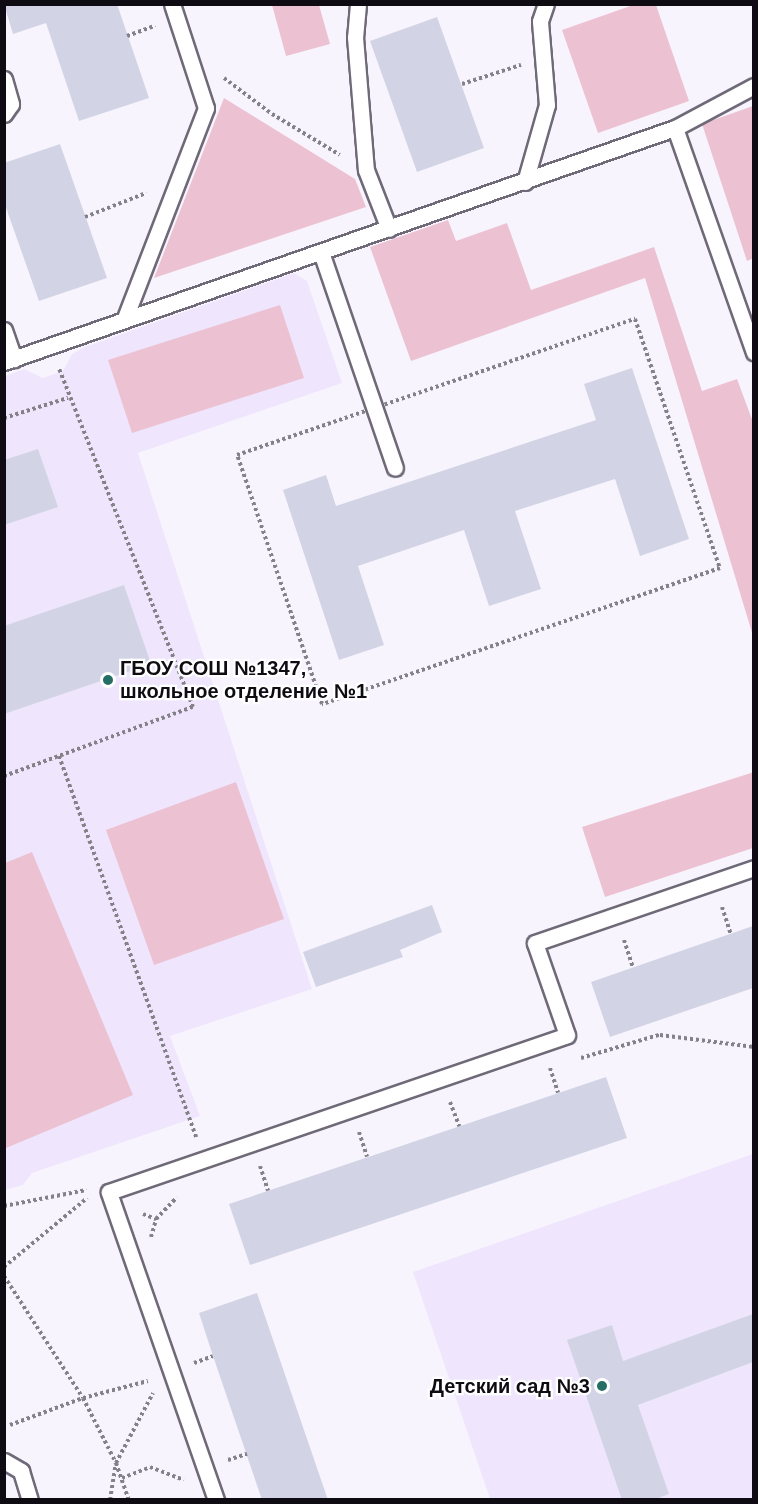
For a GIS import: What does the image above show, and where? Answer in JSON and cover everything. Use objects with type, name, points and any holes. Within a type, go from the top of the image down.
[{"type":"lane","points":[[125,318],[206,108],[172,4]]},
{"type":"lane","points":[[358,4],[356,37],[366,170],[388,229]]},
{"type":"lane","points":[[525,182],[547,105],[540,21],[546,4]]},
{"type":"lane","points":[[4,79],[11,104],[4,114]]},
{"type":"lane","points":[[4,330],[9,361],[125,318],[525,182],[675,128],[753,86]]},
{"type":"lane","points":[[675,128],[753,352]]},
{"type":"lane","points":[[321,252],[376,407],[394,468]]},
{"type":"lane","points":[[216,1500],[167,1375],[104,1190],[204,1159],[567,1035],[535,943],[753,868]]},
{"type":"lane","points":[[4,1461],[21,1471],[30,1500]]},
{"type":"path","points":[[127,36],[162,23]]},
{"type":"path","points":[[462,84],[543,58]]},
{"type":"path","points":[[220,75],[272,114],[366,170]]},
{"type":"path","points":[[86,217],[158,188]]},
{"type":"path","points":[[635,319],[720,568],[322,704],[237,455],[376,407],[635,319]]},
{"type":"path","points":[[4,418],[68,398],[193,707],[4,776]]},
{"type":"path","points":[[59,756],[204,1159]]},
{"type":"path","points":[[722,907],[731,934]]},
{"type":"path","points":[[624,940],[633,967]]},
{"type":"path","points":[[596,1053],[661,1035],[753,1047]]},
{"type":"path","points":[[550,1068],[558,1093]]},
{"type":"path","points":[[450,1102],[459,1126]]},
{"type":"path","points":[[359,1132],[367,1157]]},
{"type":"path","points":[[260,1166],[268,1191]]},
{"type":"path","points":[[4,1206],[104,1190]]},
{"type":"path","points":[[4,1267],[104,1190]]},
{"type":"path","points":[[152,1250],[156,1219],[179,1195]]},
{"type":"path","points":[[4,1276],[83,1398],[116,1463],[129,1500]]},
{"type":"path","points":[[186,1355],[190,1365]]},
{"type":"path","points":[[10,1425],[83,1398],[167,1375]]},
{"type":"path","points":[[110,1500],[116,1463],[167,1375]]},
{"type":"path","points":[[226,1471],[223,1461],[247,1454]]},
{"type":"path","points":[[122,1478],[150,1467],[179,1480]]},
{"type":"shaded area","points":[[636,4],[656,5],[689,101],[598,133],[562,30]]},
{"type":"shaded area","points":[[272,5],[319,5],[330,44],[286,56]]},
{"type":"shaded area","points":[[224,98],[355,179],[366,207],[154,278]]},
{"type":"shaded area","points":[[753,106],[754,258],[747,261],[702,124]]},
{"type":"shaded area","points":[[448,220],[456,241],[507,223],[531,290],[654,247],[702,391],[737,379],[753,422],[753,636],[645,278],[411,361],[370,247]]},
{"type":"shaded area","name":"ГБОУ СОШ №1347, школьное отделение №1","points":[[294,273],[307,281],[342,383],[138,453],[312,989],[170,1036],[200,1116],[32,1173],[23,1185],[5,1190],[5,376],[24,369],[43,378],[63,371],[72,354],[85,347]]},
{"type":"shaded area","points":[[280,305],[304,378],[132,433],[108,360]]},
{"type":"shaded area","points":[[754,772],[753,848],[605,897],[582,827]]},
{"type":"shaded area","points":[[236,782],[284,919],[154,965],[106,830]]},
{"type":"shaded area","points":[[32,852],[133,1095],[6,1148],[5,863]]},
{"type":"shaded area","name":"Детский сад №3","points":[[753,1154],[753,1499],[490,1499],[413,1272]]},
{"type":"building","points":[[4,4],[117,4],[149,98],[79,121],[46,23],[13,34]]},
{"type":"building","points":[[437,17],[484,148],[417,172],[370,41]]},
{"type":"building","points":[[60,144],[107,278],[39,301],[4,202],[4,163]]},
{"type":"building","points":[[632,368],[689,539],[640,556],[615,479],[515,511],[541,589],[489,606],[464,530],[358,566],[384,645],[339,660],[283,490],[326,475],[336,506],[596,420],[584,384]]},
{"type":"building","points":[[38,449],[58,507],[4,525],[4,460]]},
{"type":"building","points":[[124,585],[151,664],[4,714],[4,626]]},
{"type":"building","points":[[432,905],[442,932],[400,950],[403,957],[316,987],[303,952]]},
{"type":"building","points":[[753,926],[753,988],[610,1037],[591,982]]},
{"type":"building","points":[[606,1077],[627,1138],[250,1265],[229,1204]]},
{"type":"building","points":[[257,1293],[328,1500],[262,1500],[199,1313]]},
{"type":"building","points":[[753,1314],[753,1362],[638,1405],[669,1494],[653,1500],[622,1500],[567,1340],[612,1325],[623,1361]]},
{"type":"place","name":"ГБОУ СОШ №1347, школьное отделение №1","points":[[108,680]]},
{"type":"place","name":"Детский сад №3","points":[[602,1386]]}]
